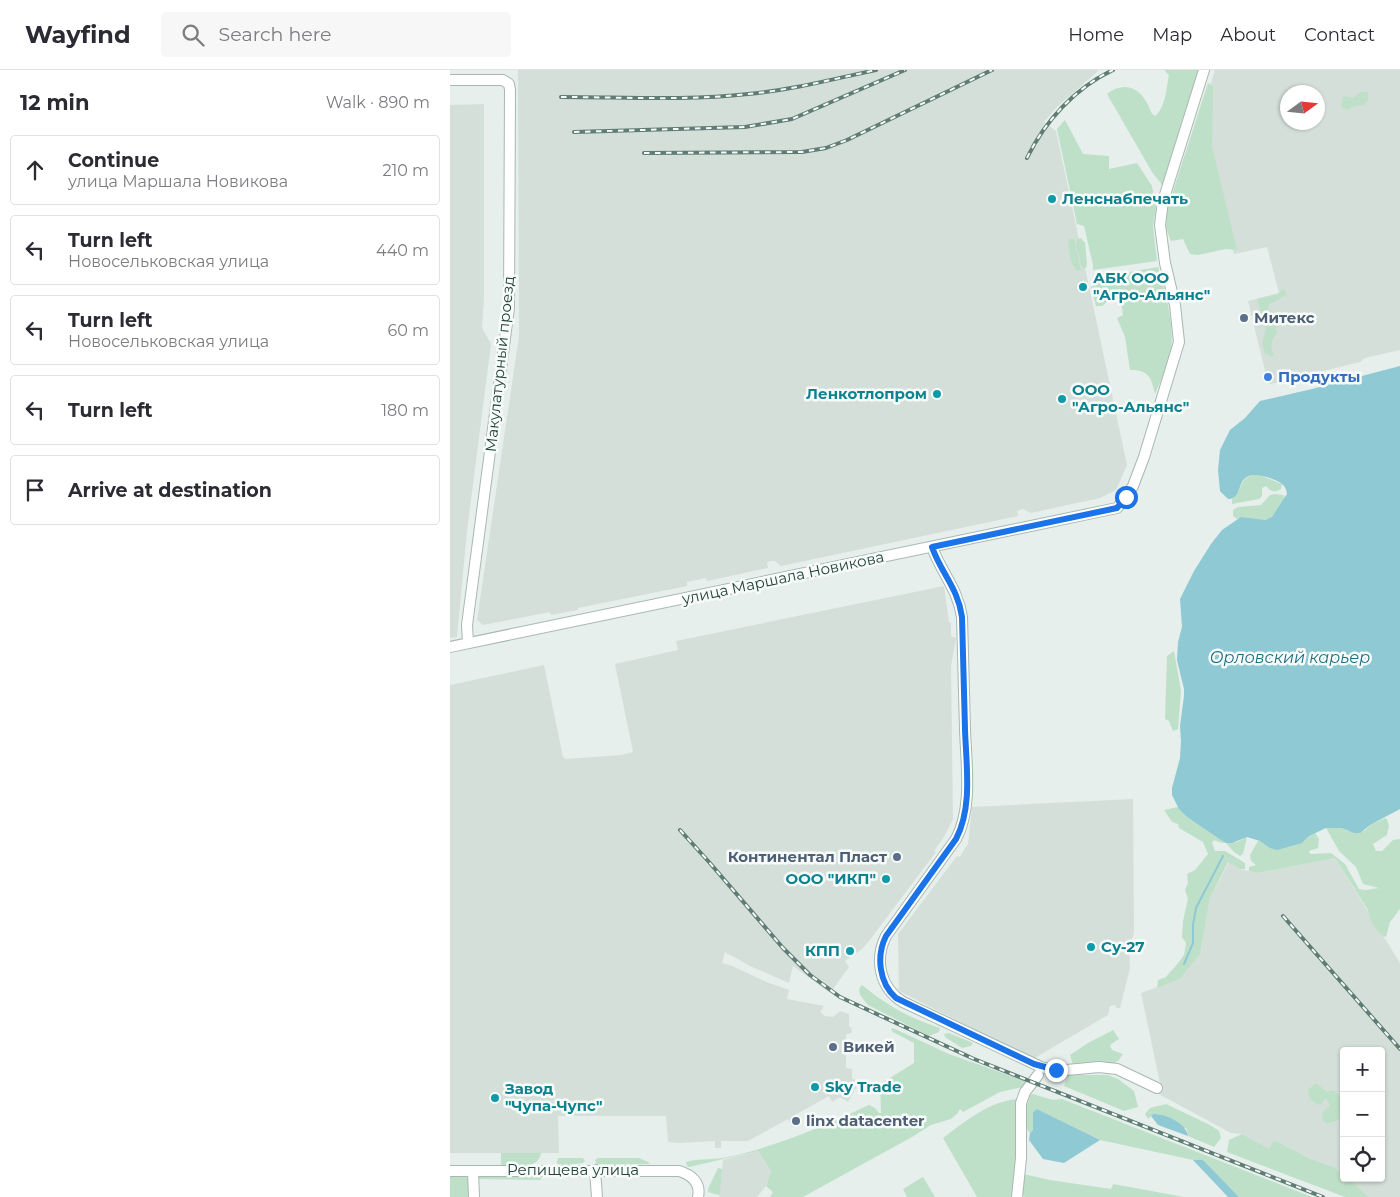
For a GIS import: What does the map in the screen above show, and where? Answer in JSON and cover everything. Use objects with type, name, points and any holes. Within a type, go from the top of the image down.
[{"type":"street","name":"улица Маршала Новикова","points":[[450,647],[1117,508],[1133,486],[1179,342],[1175,305],[1165,263],[1160,225],[1163,201],[1204,70]]},
{"type":"street","name":"Макулатурный проезд","points":[[450,80],[503,80],[509,84],[510,90],[509,308],[467,625],[468,643]]},
{"type":"street","points":[[932,547],[961,604],[966,760],[965,813],[956,839],[886,936],[881,946],[880,968],[886,986],[890,992],[903,1002],[1041,1067],[1056,1070],[1099,1067],[1117,1069],[1157,1088]]},
{"type":"street","points":[[1016,1197],[1020,1158],[1021,1103],[1025,1092],[1038,1075]]},
{"type":"street","points":[[596,1170],[597,1197]]},
{"type":"street","name":"Репищева улица","points":[[450,1171],[679,1171],[688,1174],[694,1179],[698,1187],[698,1197]]},
{"type":"street","points":[[473,1171],[474,1197]]},
{"type":"shaded area","points":[[518,70],[1097,70],[1055,109],[1044,122],[1056,131],[1127,465],[1116,490],[1100,498],[1031,513],[1023,509],[1017,511],[1018,516],[781,566],[775,561],[767,562],[768,568],[707,581],[706,578],[687,582],[687,586],[578,608],[578,610],[551,615],[550,612],[483,625],[477,620],[519,336]]},
{"type":"shaded area","points":[[1215,70],[1400,70],[1400,350],[1365,358],[1360,362],[1271,384],[1268,383],[1248,301],[1279,293],[1267,247],[1234,254],[1209,145],[1211,83]]},
{"type":"shaded area","points":[[484,104],[484,298],[482,328],[491,344],[467,531],[457,637],[450,638],[450,105]]},
{"type":"shaded area","points":[[944,586],[949,622],[951,623],[951,636],[956,638],[951,666],[953,819],[934,851],[936,852],[869,941],[862,949],[845,961],[849,967],[830,993],[793,966],[789,983],[750,966],[725,952],[722,963],[789,990],[787,999],[824,1006],[820,1012],[825,1016],[833,1017],[840,1011],[849,1014],[849,1027],[851,1027],[852,1033],[846,1034],[846,1068],[852,1069],[852,1078],[859,1082],[848,1102],[840,1097],[832,1102],[829,1096],[793,1116],[797,1124],[792,1127],[788,1119],[748,1141],[721,1141],[721,1148],[715,1148],[715,1141],[668,1142],[666,1116],[558,1116],[559,1153],[450,1153],[450,685],[544,665],[563,757],[566,759],[621,755],[633,752],[615,664],[678,650],[676,641]]},
{"type":"shaded area","points":[[1133,799],[1134,933],[1129,948],[1130,968],[1120,1008],[1116,1008],[1116,1005],[1110,1006],[1108,1015],[1033,1059],[899,991],[898,934],[957,856],[960,857],[968,844],[972,807]]},
{"type":"shaded area","points":[[1335,858],[1400,963],[1400,1197],[1369,1197],[1352,1182],[1385,1182],[1385,1047],[1340,1047],[1340,1172],[1334,1167],[1311,1159],[1274,1140],[1269,1150],[1242,1134],[1231,1133],[1155,1092],[1160,1083],[1141,993],[1180,979],[1200,954],[1210,898],[1229,862],[1240,869],[1258,873]]},
{"type":"shaded area","points":[[758,1151],[771,1171],[766,1186],[757,1197],[719,1197],[723,1160]]},
{"type":"green space","points":[[1164,70],[1198,70],[1172,164],[1163,186],[1152,172],[1107,94],[1124,87],[1134,90],[1143,97],[1155,116],[1161,108],[1166,92],[1169,75]]},
{"type":"green space","points":[[1208,83],[1213,86],[1212,146],[1237,250],[1226,249],[1198,255],[1190,254],[1183,239],[1171,241],[1166,228],[1167,210]]},
{"type":"green space","points":[[1361,92],[1368,92],[1368,100],[1364,105],[1352,107],[1348,110],[1343,108],[1341,104],[1343,97],[1353,98]]},
{"type":"green space","points":[[1065,120],[1083,154],[1109,156],[1109,169],[1137,163],[1152,186],[1156,208],[1153,226],[1157,261],[1093,270],[1084,226],[1077,224],[1057,129]]},
{"type":"green space","points":[[1081,238],[1085,243],[1086,268],[1082,268],[1076,245],[1077,239]]},
{"type":"green space","points":[[1074,239],[1081,270],[1077,271],[1071,261],[1068,241]]},
{"type":"green space","points":[[1158,267],[1169,309],[1172,342],[1168,362],[1155,394],[1152,383],[1145,373],[1130,370],[1125,337],[1117,318],[1123,315],[1121,301],[1110,295],[1108,301],[1102,306],[1096,306],[1091,287],[1102,277]]},
{"type":"green space","points":[[1282,289],[1285,290],[1286,295],[1268,305],[1268,310],[1274,313],[1279,320],[1276,328],[1277,333],[1271,343],[1274,355],[1272,356],[1265,354],[1262,342],[1266,330],[1257,299],[1278,294]]},
{"type":"green space","points":[[1257,474],[1282,484],[1281,489],[1273,491],[1266,486],[1262,488],[1262,496],[1259,499],[1232,504],[1232,499],[1244,481]]},
{"type":"green space","points":[[1270,495],[1283,495],[1286,498],[1272,517],[1259,520],[1237,519],[1233,516],[1233,510],[1238,507],[1261,505]]},
{"type":"green space","points":[[1174,651],[1181,691],[1178,729],[1173,731],[1169,721],[1165,719],[1167,656]]},
{"type":"green space","points":[[1178,807],[1187,817],[1226,843],[1214,840],[1212,843],[1215,851],[1225,851],[1245,863],[1245,869],[1240,869],[1228,862],[1210,898],[1200,954],[1180,979],[1157,988],[1158,980],[1166,977],[1184,955],[1186,943],[1182,937],[1183,921],[1188,899],[1185,890],[1188,883],[1187,874],[1195,870],[1208,854],[1203,842],[1179,828],[1178,824],[1172,822],[1164,810]]},
{"type":"green space","points":[[1385,818],[1389,826],[1387,835],[1373,844],[1376,851],[1382,851],[1393,840],[1400,839],[1400,909],[1390,922],[1386,937],[1374,926],[1368,910],[1335,858],[1258,873],[1249,871],[1249,867],[1256,865],[1251,861],[1250,855],[1258,841],[1302,843],[1315,833],[1319,839],[1318,848],[1309,851],[1310,854],[1331,853],[1345,864],[1359,889],[1379,888],[1363,884],[1356,867],[1339,851],[1326,828],[1364,831],[1370,825]]},
{"type":"green space","points":[[1247,837],[1243,854],[1240,856],[1226,843],[1237,842]]},
{"type":"green space","points":[[862,985],[899,1011],[940,1028],[939,1032],[929,1036],[868,1005],[860,995],[859,989]]},
{"type":"green space","points":[[893,1028],[949,1054],[1028,1082],[1023,1087],[1000,1092],[963,1112],[960,1109],[951,1119],[931,1125],[803,1197],[770,1197],[773,1192],[766,1186],[771,1171],[758,1151],[687,1166],[686,1162],[728,1157],[783,1141],[818,1128],[869,1105],[881,1113],[880,1084],[914,1063],[914,1043],[893,1032],[891,1029]]},
{"type":"green space","points":[[1113,1030],[1119,1039],[1110,1045],[1112,1050],[1123,1054],[1118,1061],[1111,1064],[1073,1065],[1070,1055]]},
{"type":"green space","points":[[949,1033],[973,1043],[971,1046],[962,1048],[945,1037],[944,1034]]},
{"type":"green space","points":[[1068,1075],[1108,1075],[1118,1079],[1134,1091],[1138,1107],[1124,1111],[1064,1086]]},
{"type":"green space","points":[[1316,1083],[1327,1092],[1333,1090],[1340,1096],[1340,1119],[1327,1124],[1323,1120],[1322,1113],[1330,1105],[1326,1098],[1321,1104],[1317,1105],[1309,1098],[1308,1090]]},
{"type":"green space","points":[[1033,1094],[1053,1100],[1062,1099],[1312,1197],[1239,1197],[1203,1160],[1193,1160],[1100,1140],[1037,1109],[1033,1112],[1033,1130],[1030,1133],[1026,1128],[1027,1105],[1030,1095]]},
{"type":"green space","points":[[1018,1099],[1017,1164],[1012,1197],[977,1197],[943,1138],[988,1108]]},
{"type":"green space","points":[[1166,1104],[1210,1125],[1219,1131],[1221,1138],[1214,1147],[1188,1136],[1187,1129],[1153,1114],[1148,1119],[1145,1114],[1150,1108]]},
{"type":"green space","points":[[1242,1134],[1269,1149],[1274,1140],[1311,1159],[1334,1167],[1340,1172],[1340,1182],[1352,1182],[1369,1197],[1345,1197],[1227,1152],[1229,1140]]},
{"type":"green space","points":[[501,1153],[541,1153],[536,1162],[527,1166],[504,1166],[501,1164]]},
{"type":"green space","points":[[558,1158],[583,1158],[585,1161],[583,1163],[561,1166],[557,1163]]},
{"type":"green space","points":[[598,1158],[639,1158],[650,1163],[597,1165],[595,1160]]},
{"type":"green space","points":[[718,1168],[722,1169],[720,1194],[718,1195],[708,1192],[708,1189]]},
{"type":"green space","points":[[541,1174],[541,1180],[478,1179],[479,1175]]},
{"type":"green space","points":[[1023,1174],[1111,1189],[1113,1184],[1184,1197],[1025,1197],[1020,1192]]},
{"type":"green space","points":[[464,1175],[468,1179],[469,1197],[450,1197],[450,1176]]},
{"type":"green space","points":[[923,1177],[935,1197],[907,1197],[903,1189]]},
{"type":"water","name":"Орловский карьер","points":[[1400,366],[1400,809],[1370,825],[1360,833],[1354,833],[1342,828],[1326,828],[1309,836],[1302,843],[1277,850],[1247,837],[1232,843],[1226,843],[1187,817],[1179,809],[1172,795],[1180,758],[1180,726],[1184,696],[1177,660],[1178,642],[1182,627],[1180,599],[1194,571],[1222,530],[1241,517],[1265,520],[1272,517],[1287,494],[1285,487],[1277,481],[1251,475],[1245,478],[1234,497],[1228,499],[1220,491],[1218,470],[1220,450],[1230,430],[1245,418],[1260,401]]},
{"type":"water","points":[[1037,1109],[1100,1140],[1064,1163],[1043,1159],[1029,1140],[1030,1133],[1033,1130],[1033,1112]]},
{"type":"water","points":[[1153,1114],[1175,1120],[1184,1127],[1188,1136],[1158,1125],[1151,1116]]},
{"type":"water","points":[[1193,1160],[1203,1160],[1239,1197],[1228,1197]]},
{"type":"waterway","points":[[1184,964],[1193,943],[1193,925],[1196,908],[1223,856]]},
{"type":"railway","points":[[561,97],[678,98],[725,96],[780,90],[876,70]]},
{"type":"railway","points":[[574,132],[745,127],[792,119],[905,70]]},
{"type":"railway","points":[[644,153],[802,152],[826,148],[847,140],[992,70]]},
{"type":"railway","points":[[1027,158],[1034,144],[1062,107],[1086,86],[1113,70]]},
{"type":"railway","points":[[680,830],[783,948],[810,975],[840,997],[974,1059],[1323,1197]]},
{"type":"railway","points":[[1283,916],[1400,1049]]},
{"type":"place","name":"Ленснабпечать","points":[[1052,199]]},
{"type":"place","name":"АБК ООО \"Агро-Альянс\"","points":[[1083,287]]},
{"type":"place","name":"Митекс","points":[[1244,318]]},
{"type":"place","name":"Продукты","points":[[1268,377]]},
{"type":"place","name":"Ленкотлопром","points":[[937,394]]},
{"type":"place","name":"ООО \"Агро-Альянс\"","points":[[1062,399]]},
{"type":"place","name":"Континентал Пласт","points":[[897,857]]},
{"type":"place","name":"ООО \"ИКП\"","points":[[886,879]]},
{"type":"place","name":"Су-27","points":[[1091,947]]},
{"type":"place","name":"КПП","points":[[850,951]]},
{"type":"place","name":"Викей","points":[[833,1047]]},
{"type":"place","name":"Sky Trade","points":[[815,1087]]},
{"type":"place","name":"Завод \"Чупа-Чупс\"","points":[[495,1098]]},
{"type":"place","name":"linx datacenter","points":[[796,1121]]},
{"type":"route","points":[[1056,1070],[1034,1064],[896,998],[886,986],[880,968],[881,946],[886,936],[956,839],[965,813],[966,770],[961,604],[932,547],[1117,508],[1126,497]]}]
